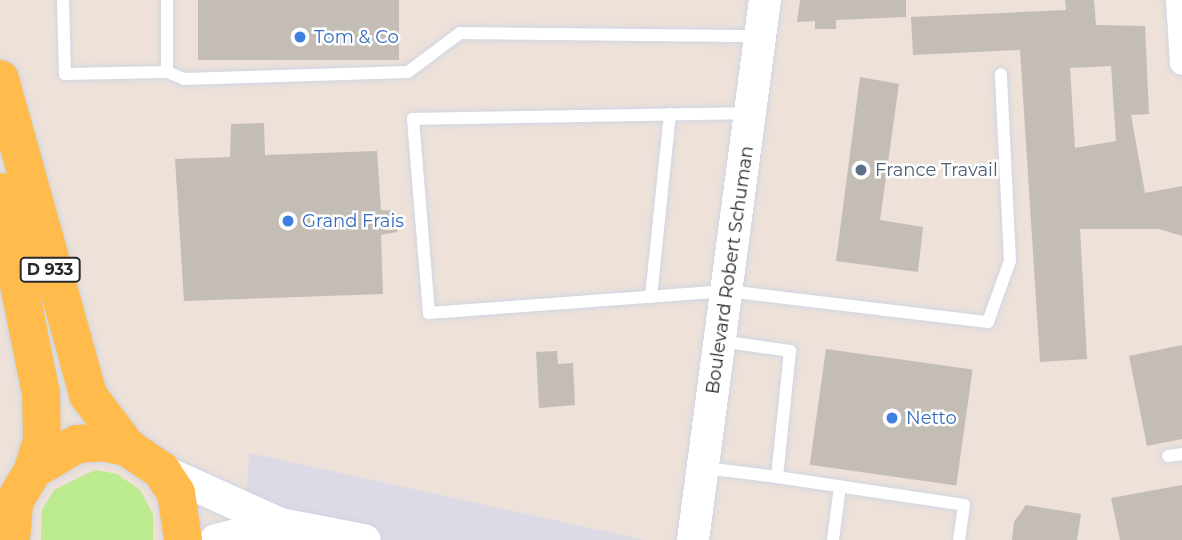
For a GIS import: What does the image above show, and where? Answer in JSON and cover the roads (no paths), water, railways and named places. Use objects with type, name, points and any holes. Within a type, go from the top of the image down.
[{"type":"main road","name":"D 933","points":[[0,79],[88,395],[128,448]]},
{"type":"main road","name":"D 933","points":[[0,192],[41,393],[42,440],[16,493]]},
{"type":"main road","points":[[11,540],[16,493],[77,444],[128,448],[161,470],[176,493],[183,540]]},
{"type":"street","name":"Boulevard Robert Schuman","points":[[693,540],[765,0]]},
{"type":"street","points":[[1178,0],[1182,63]]},
{"type":"street","points":[[161,470],[280,524],[364,540]]},
{"type":"street","points":[[216,540],[280,524]]},
{"type":"lane","points":[[63,0],[65,74],[167,72],[184,79],[408,72],[460,33],[760,36]]},
{"type":"lane","points":[[167,0],[167,72]]},
{"type":"lane","points":[[750,113],[414,119],[429,313],[727,291],[988,322],[1010,261],[1001,74]]},
{"type":"lane","points":[[651,297],[670,114]]},
{"type":"lane","points":[[720,341],[790,351],[777,477]]},
{"type":"lane","points":[[1168,456],[1182,454]]},
{"type":"lane","points":[[703,468],[964,505],[960,540]]},
{"type":"lane","points":[[833,540],[840,486]]},
{"type":"place","name":"Tom & Co","points":[[300,37]]},
{"type":"place","name":"France Travail","points":[[861,170]]},
{"type":"place","name":"Grand Frais","points":[[288,221]]},
{"type":"place","name":"Netto","points":[[892,418]]}]
